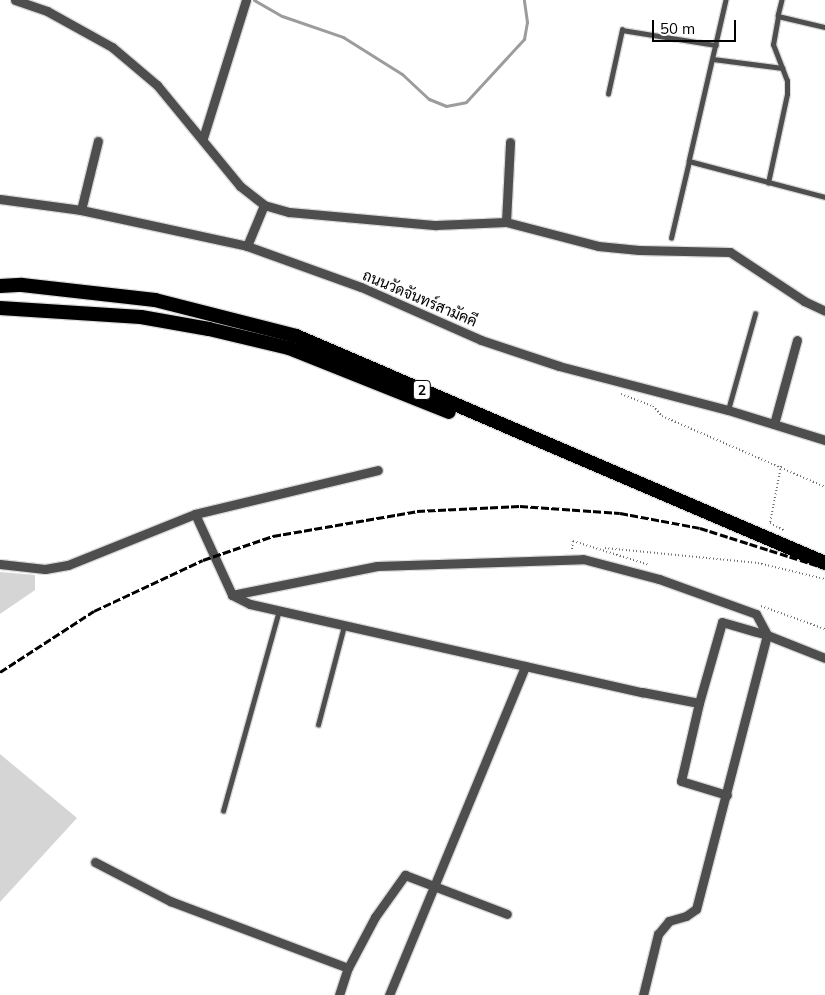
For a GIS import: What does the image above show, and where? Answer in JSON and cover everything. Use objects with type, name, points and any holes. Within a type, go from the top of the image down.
[{"type":"highway","name":"2","points":[[0,286],[22,285],[155,300],[296,336],[825,563]]},
{"type":"highway","name":"2","points":[[0,308],[140,317],[209,329],[288,348],[497,431],[825,571]]},
{"type":"street","points":[[15,0],[40,4],[112,47],[157,85],[203,138],[240,186],[264,205],[289,212],[436,225],[506,222],[598,246],[667,252],[730,252],[804,301],[825,310]]},
{"type":"street","points":[[203,138],[246,0]]},
{"type":"street","points":[[81,210],[98,141]]},
{"type":"street","points":[[506,222],[510,142]]},
{"type":"street","name":"ถนนวัดจันทร์สามัคคี","points":[[0,200],[81,210],[247,246],[361,287],[481,340],[559,366],[728,410],[825,440]]},
{"type":"street","points":[[247,246],[264,205]]},
{"type":"street","points":[[774,424],[797,340]]},
{"type":"street","points":[[0,564],[45,570],[68,565],[195,514],[378,470]]},
{"type":"street","points":[[195,514],[232,595],[250,604],[525,666],[698,702]]},
{"type":"street","points":[[232,595],[377,566],[571,558],[583,559],[659,579],[756,614],[768,635],[696,909],[686,916],[669,921],[658,934],[643,995]]},
{"type":"street","points":[[727,794],[681,781],[698,702],[722,622],[768,635],[825,658]]},
{"type":"street","points":[[389,995],[525,666]]},
{"type":"street","points":[[95,862],[170,901],[348,968]]},
{"type":"street","points":[[339,995],[348,968],[375,917],[405,875],[507,914]]},
{"type":"lane","points":[[671,238],[726,0]]},
{"type":"lane","points":[[768,182],[787,94],[787,81],[773,45],[782,0]]},
{"type":"lane","points":[[778,16],[825,27]]},
{"type":"lane","points":[[608,94],[622,30],[716,46]]},
{"type":"lane","points":[[713,58],[782,68]]},
{"type":"lane","points":[[690,161],[825,197]]},
{"type":"lane","points":[[728,410],[755,314]]},
{"type":"lane","points":[[222,811],[279,611]]},
{"type":"lane","points":[[318,725],[345,625]]},
{"type":"path","points":[[621,394],[653,406],[662,416],[781,466],[825,487]]},
{"type":"path","points":[[781,466],[770,522],[786,532]]},
{"type":"path","points":[[571,558],[573,541],[600,547],[758,563],[825,579]]},
{"type":"shaded area","points":[[0,572],[35,575],[35,590],[0,614]]},
{"type":"shaded area","points":[[0,754],[77,818],[0,902]]},
{"type":"waterway","points":[[254,0],[282,16],[343,37],[402,74],[429,99],[446,106],[466,102],[524,39],[527,22],[524,0]]},
{"type":"railway","points":[[0,672],[94,611],[203,560],[273,536],[417,511],[520,506],[620,513],[700,528],[825,568]]}]
